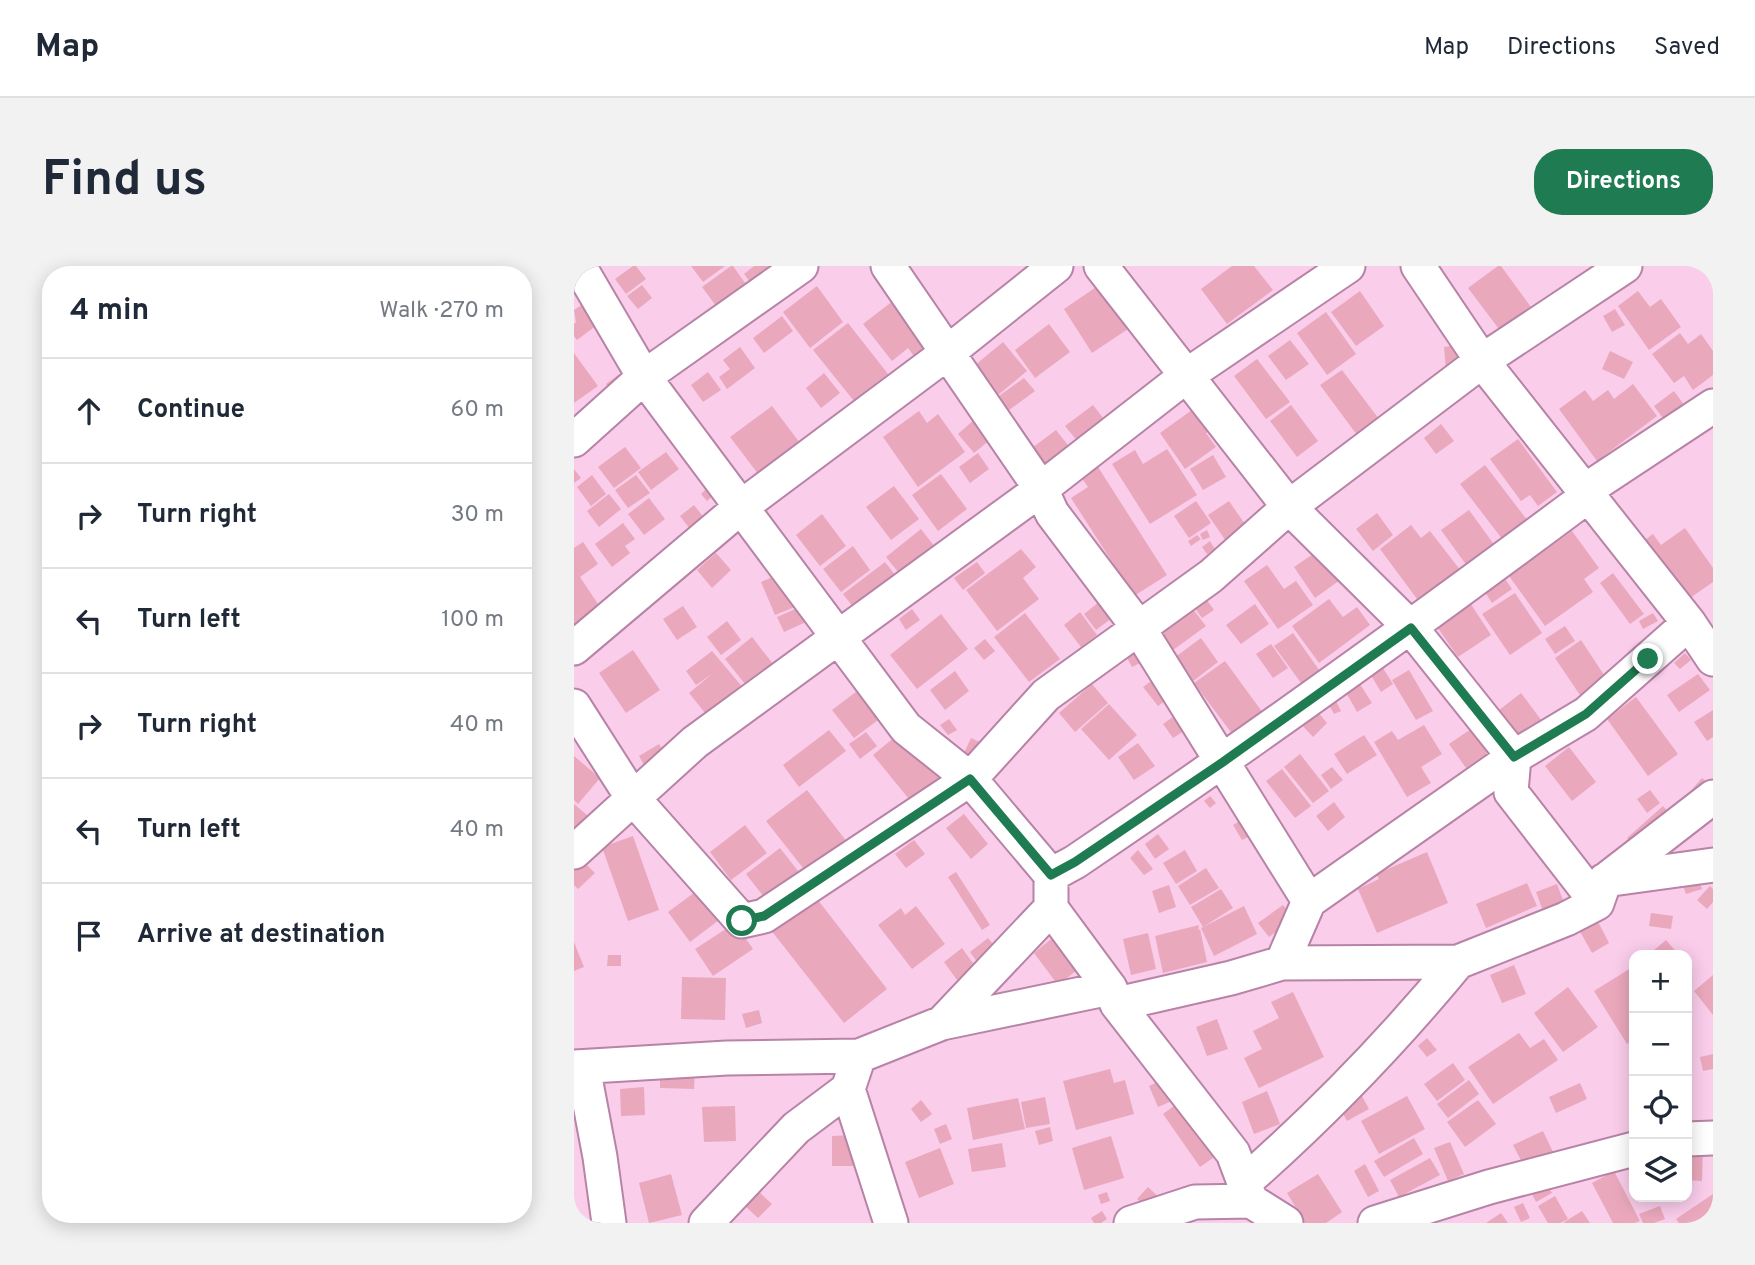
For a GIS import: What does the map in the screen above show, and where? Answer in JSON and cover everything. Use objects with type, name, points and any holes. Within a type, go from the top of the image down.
[{"type":"street","points":[[579,266],[644,377],[905,728],[970,779],[1051,875],[1051,908],[1113,995],[1233,1153],[1248,1192],[1286,1223]]},
{"type":"street","points":[[574,440],[644,377],[801,266]]},
{"type":"street","points":[[888,266],[1041,489],[1052,513],[1138,627],[1309,901]]},
{"type":"street","points":[[574,648],[741,508],[947,353],[1056,266]]},
{"type":"street","points":[[1101,266],[1289,508],[1411,628],[1514,757],[1511,792],[1601,891]]},
{"type":"street","points":[[574,852],[695,742],[1041,489],[1186,376],[1348,266]]},
{"type":"street","points":[[1418,266],[1482,361],[1589,495],[1701,619],[1713,659]]},
{"type":"street","points":[[574,706],[632,797],[742,921],[764,916],[970,779],[1046,695],[1211,576],[1289,508],[1482,361],[1625,266]]},
{"type":"street","points":[[1051,875],[1075,862],[1223,762],[1411,628],[1589,495],[1595,484],[1713,406]]},
{"type":"street","points":[[1282,963],[1309,901],[1514,757],[1586,714],[1701,619]]},
{"type":"street","points":[[609,1223],[600,1157],[579,1067],[727,1058],[859,1056],[942,1023],[1231,978],[1282,963],[1458,962],[1566,919],[1713,797]]},
{"type":"street","points":[[1601,891],[1713,865]]},
{"type":"street","points":[[942,1023],[1051,908]]},
{"type":"street","points":[[1131,1223],[1195,1202],[1248,1192],[1291,1142],[1424,1003],[1458,962]]},
{"type":"street","points":[[706,1223],[796,1128],[848,1089],[859,1056]]},
{"type":"street","points":[[848,1089],[891,1223]]},
{"type":"street","points":[[1692,1139],[1713,1138]]},
{"type":"street","points":[[1375,1223],[1489,1186],[1629,1150]]},
{"type":"building","points":[[636,266],[646,279],[626,294],[615,279]]},
{"type":"building","points":[[691,266],[725,266],[703,282]]},
{"type":"building","points":[[731,266],[755,297],[725,318],[702,287]]},
{"type":"building","points":[[754,266],[789,266],[759,293],[744,274]]},
{"type":"building","points":[[1232,266],[1254,266],[1273,290],[1227,324],[1201,289]]},
{"type":"building","points":[[1501,266],[1536,314],[1505,337],[1468,288]]},
{"type":"building","points":[[1102,283],[1131,327],[1092,353],[1064,309]]},
{"type":"building","points":[[642,285],[652,298],[638,309],[627,296]]},
{"type":"building","points":[[817,286],[843,322],[810,348],[783,312]]},
{"type":"building","points":[[1360,291],[1384,326],[1356,346],[1331,312]]},
{"type":"building","points":[[1638,291],[1650,307],[1661,299],[1681,327],[1649,350],[1618,306]]},
{"type":"building","points":[[898,297],[934,344],[916,359],[908,348],[892,361],[863,324]]},
{"type":"building","points":[[586,302],[601,322],[577,340],[574,336],[574,310]]},
{"type":"building","points":[[1615,309],[1625,325],[1612,332],[1603,316]]},
{"type":"building","points":[[1326,312],[1356,354],[1327,375],[1297,333]]},
{"type":"building","points":[[782,316],[793,331],[764,353],[753,338]]},
{"type":"building","points":[[848,323],[888,374],[854,401],[813,350]]},
{"type":"building","points":[[1049,324],[1070,352],[1035,378],[1015,350]]},
{"type":"building","points":[[1680,333],[1688,344],[1701,334],[1713,351],[1713,375],[1693,390],[1684,376],[1674,383],[1652,354]]},
{"type":"building","points":[[1290,340],[1309,364],[1286,380],[1268,356]]},
{"type":"building","points":[[1003,342],[1027,371],[998,395],[974,366]]},
{"type":"building","points":[[1465,344],[1468,368],[1446,370],[1444,347]]},
{"type":"building","points":[[740,347],[755,368],[727,389],[719,377],[730,369],[723,360]]},
{"type":"building","points":[[1610,351],[1633,362],[1624,379],[1602,369]]},
{"type":"building","points":[[574,353],[598,386],[574,403]]},
{"type":"building","points":[[1257,359],[1290,402],[1266,419],[1234,376]]},
{"type":"building","points":[[1342,370],[1382,423],[1360,439],[1320,385]]},
{"type":"building","points":[[708,372],[721,390],[703,402],[691,385]]},
{"type":"building","points":[[621,373],[631,387],[616,398],[606,384]]},
{"type":"building","points":[[824,373],[840,393],[821,408],[806,388]]},
{"type":"building","points":[[1024,378],[1035,391],[1009,410],[999,396]]},
{"type":"building","points":[[1633,384],[1657,416],[1597,461],[1559,409],[1585,390],[1593,401],[1608,390],[1614,399]]},
{"type":"building","points":[[1674,391],[1685,406],[1665,421],[1654,406]]},
{"type":"building","points":[[1203,402],[1219,424],[1206,433],[1216,447],[1185,469],[1160,433]]},
{"type":"building","points":[[1093,405],[1107,423],[1080,444],[1065,426]]},
{"type":"building","points":[[1291,405],[1318,441],[1297,457],[1270,421]]},
{"type":"building","points":[[772,406],[803,447],[762,479],[730,437]]},
{"type":"building","points":[[919,411],[927,423],[938,414],[965,452],[918,487],[883,437]]},
{"type":"building","points":[[975,419],[991,439],[974,453],[958,434]]},
{"type":"building","points":[[1441,424],[1454,441],[1436,454],[1424,438]]},
{"type":"building","points":[[1056,430],[1071,449],[1046,468],[1032,448]]},
{"type":"building","points":[[1518,439],[1557,492],[1538,506],[1530,495],[1521,501],[1490,459]]},
{"type":"building","points":[[625,447],[641,468],[614,488],[598,467]]},
{"type":"building","points":[[1167,449],[1197,495],[1150,524],[1112,464],[1135,450],[1143,464]]},
{"type":"building","points":[[666,452],[679,469],[651,490],[638,472]]},
{"type":"building","points":[[978,453],[989,469],[970,483],[959,467]]},
{"type":"building","points":[[1213,455],[1226,477],[1203,490],[1190,469]]},
{"type":"building","points":[[1485,465],[1531,525],[1506,544],[1460,484]]},
{"type":"building","points":[[1098,467],[1167,575],[1134,596],[1071,498],[1088,487],[1081,477]]},
{"type":"building","points":[[574,469],[581,478],[574,483]]},
{"type":"building","points":[[941,474],[967,509],[938,531],[912,495]]},
{"type":"building","points":[[592,475],[606,494],[591,506],[577,487]]},
{"type":"building","points":[[636,475],[650,493],[628,508],[615,490]]},
{"type":"building","points":[[894,486],[919,519],[891,540],[866,507]]},
{"type":"building","points":[[707,488],[714,495],[707,501],[701,494]]},
{"type":"building","points":[[609,494],[621,509],[599,527],[587,511]]},
{"type":"building","points":[[649,498],[665,519],[644,535],[628,514]]},
{"type":"building","points":[[1196,501],[1211,523],[1189,538],[1174,516]]},
{"type":"building","points":[[1229,501],[1249,530],[1228,544],[1208,515]]},
{"type":"building","points":[[694,505],[705,519],[690,529],[680,516]]},
{"type":"building","points":[[1469,510],[1498,550],[1470,570],[1441,530]]},
{"type":"building","points":[[1377,513],[1393,535],[1373,551],[1356,529]]},
{"type":"building","points":[[822,514],[846,546],[820,566],[796,535]]},
{"type":"building","points":[[623,523],[635,539],[625,546],[630,553],[612,567],[595,544]]},
{"type":"building","points":[[1411,525],[1421,538],[1430,531],[1461,571],[1420,603],[1380,549]]},
{"type":"building","points":[[1685,528],[1713,568],[1713,582],[1680,605],[1638,545],[1653,534],[1661,545]]},
{"type":"building","points":[[921,529],[942,556],[907,583],[886,557]]},
{"type":"building","points":[[1207,530],[1210,537],[1203,540],[1200,534]]},
{"type":"building","points":[[1572,531],[1599,568],[1584,579],[1593,592],[1545,626],[1509,576]]},
{"type":"building","points":[[1197,535],[1201,539],[1191,546],[1188,541]]},
{"type":"building","points":[[1210,541],[1215,549],[1207,554],[1202,547]]},
{"type":"building","points":[[583,542],[598,564],[580,577],[600,607],[574,625],[574,548]]},
{"type":"building","points":[[853,546],[870,570],[841,592],[823,569]]},
{"type":"building","points":[[1322,548],[1343,578],[1315,598],[1294,567]]},
{"type":"building","points":[[1021,549],[1036,567],[1023,578],[1039,599],[997,631],[966,590]]},
{"type":"building","points":[[716,553],[731,570],[712,588],[697,570]]},
{"type":"building","points":[[885,562],[899,580],[857,612],[843,594]]},
{"type":"building","points":[[977,562],[985,573],[963,590],[954,578]]},
{"type":"building","points":[[1267,565],[1284,589],[1296,581],[1313,605],[1278,629],[1244,581]]},
{"type":"building","points":[[782,573],[797,606],[775,615],[761,582]]},
{"type":"building","points":[[1501,573],[1512,589],[1492,603],[1481,586]]},
{"type":"building","points":[[1613,573],[1644,614],[1630,624],[1600,583]]},
{"type":"building","points":[[1515,593],[1542,633],[1510,655],[1482,614]]},
{"type":"building","points":[[1204,596],[1214,610],[1202,618],[1192,604]]},
{"type":"building","points":[[1467,598],[1491,635],[1458,657],[1433,621]]},
{"type":"building","points":[[1329,599],[1343,617],[1357,607],[1370,625],[1319,663],[1292,626]]},
{"type":"building","points":[[1099,602],[1112,618],[1096,630],[1084,614]]},
{"type":"building","points":[[1188,603],[1206,626],[1169,653],[1152,630]]},
{"type":"building","points":[[1255,604],[1269,624],[1241,644],[1226,625]]},
{"type":"building","points":[[683,606],[697,627],[677,640],[663,619]]},
{"type":"building","points":[[800,607],[806,622],[784,632],[777,617]]},
{"type":"building","points":[[912,609],[920,620],[906,630],[899,619]]},
{"type":"building","points":[[1080,612],[1097,635],[1081,647],[1064,625]]},
{"type":"building","points":[[1025,613],[1060,659],[1029,682],[994,637]]},
{"type":"building","points":[[1653,613],[1658,621],[1643,629],[1639,621]]},
{"type":"building","points":[[941,614],[968,649],[917,689],[890,655]]},
{"type":"building","points":[[727,621],[741,640],[721,655],[707,637]]},
{"type":"building","points":[[1565,626],[1575,641],[1555,654],[1545,639]]},
{"type":"building","points":[[1293,633],[1322,674],[1304,687],[1274,646]]},
{"type":"building","points":[[752,637],[780,673],[753,694],[725,659]]},
{"type":"building","points":[[1201,638],[1218,662],[1188,685],[1170,661]]},
{"type":"building","points":[[985,639],[995,651],[984,660],[974,648]]},
{"type":"building","points":[[1581,640],[1610,684],[1584,701],[1555,658]]},
{"type":"building","points":[[1271,644],[1288,668],[1273,678],[1256,654]]},
{"type":"building","points":[[1135,646],[1144,661],[1132,667],[1124,652]]},
{"type":"building","points":[[633,650],[660,690],[626,713],[599,673]]},
{"type":"building","points":[[712,651],[750,696],[714,724],[689,693],[712,674],[696,685],[686,671]]},
{"type":"building","points":[[1685,653],[1691,660],[1680,669],[1674,663]]},
{"type":"building","points":[[1225,661],[1263,713],[1233,735],[1194,683]]},
{"type":"building","points":[[1381,665],[1393,684],[1381,692],[1369,672]]},
{"type":"building","points":[[1409,670],[1433,711],[1416,720],[1392,680]]},
{"type":"building","points":[[955,671],[969,691],[945,710],[930,690]]},
{"type":"building","points":[[1698,674],[1710,690],[1679,712],[1667,695]]},
{"type":"building","points":[[1158,676],[1173,695],[1158,706],[1143,687]]},
{"type":"building","points":[[1358,681],[1372,703],[1357,712],[1344,689]]},
{"type":"building","points":[[1092,684],[1108,703],[1075,732],[1059,713]]},
{"type":"building","points":[[865,685],[886,714],[854,738],[832,710]]},
{"type":"building","points":[[1521,693],[1545,725],[1522,743],[1498,711]]},
{"type":"building","points":[[1636,697],[1678,754],[1648,776],[1607,719]]},
{"type":"building","points":[[1335,699],[1341,711],[1334,714],[1328,703]]},
{"type":"building","points":[[1109,704],[1137,735],[1109,760],[1081,729]]},
{"type":"building","points":[[1713,710],[1713,737],[1707,741],[1694,722]]},
{"type":"building","points":[[1317,711],[1327,723],[1313,737],[1302,725]]},
{"type":"building","points":[[1180,712],[1190,727],[1173,738],[1163,724]]},
{"type":"building","points":[[949,719],[957,730],[948,735],[940,725]]},
{"type":"building","points":[[1424,725],[1442,754],[1421,767],[1431,783],[1407,797],[1374,742],[1392,731],[1398,740]]},
{"type":"building","points":[[1477,725],[1493,749],[1466,768],[1449,744]]},
{"type":"building","points":[[829,730],[846,751],[799,787],[783,765]]},
{"type":"building","points":[[902,731],[942,780],[913,804],[873,755]]},
{"type":"building","points":[[866,732],[877,746],[860,759],[849,744]]},
{"type":"building","points":[[1364,735],[1377,755],[1347,774],[1334,754]]},
{"type":"building","points":[[971,738],[984,744],[977,760],[964,753]]},
{"type":"building","points":[[1138,743],[1155,766],[1134,780],[1118,757]]},
{"type":"building","points":[[659,744],[669,762],[649,774],[639,756]]},
{"type":"building","points":[[1569,747],[1596,782],[1572,801],[1545,766]]},
{"type":"building","points":[[1300,754],[1329,791],[1313,803],[1284,767]]},
{"type":"building","points":[[574,756],[600,778],[578,804],[574,800]]},
{"type":"building","points":[[1332,767],[1343,780],[1331,789],[1321,775]]},
{"type":"building","points":[[1282,769],[1311,806],[1295,818],[1266,781]]},
{"type":"building","points":[[1702,778],[1713,788],[1700,805],[1688,794]]},
{"type":"building","points":[[807,790],[847,842],[807,873],[766,821]]},
{"type":"building","points":[[1650,790],[1660,803],[1647,813],[1637,799]]},
{"type":"building","points":[[1210,796],[1216,803],[1210,808],[1204,801]]},
{"type":"building","points":[[1334,802],[1345,817],[1328,831],[1316,816]]},
{"type":"building","points":[[574,804],[587,815],[574,830]]},
{"type":"building","points":[[1663,806],[1681,827],[1645,859],[1627,838]]},
{"type":"building","points":[[964,814],[988,844],[971,859],[946,828]]},
{"type":"building","points":[[1249,816],[1258,832],[1242,840],[1233,825]]},
{"type":"building","points":[[745,825],[767,853],[731,880],[710,852]]},
{"type":"building","points":[[1158,834],[1169,849],[1155,859],[1145,844]]},
{"type":"building","points":[[633,836],[659,910],[628,921],[602,847]]},
{"type":"building","points":[[914,840],[925,854],[906,868],[895,854]]},
{"type":"building","points":[[780,848],[802,876],[768,902],[746,874]]},
{"type":"building","points":[[1138,850],[1153,869],[1144,875],[1130,858]]},
{"type":"building","points":[[1185,850],[1197,871],[1176,884],[1163,863]]},
{"type":"building","points":[[1427,852],[1448,903],[1377,933],[1358,889],[1379,879],[1376,874]]},
{"type":"building","points":[[581,859],[595,873],[578,889],[574,885],[574,865]]},
{"type":"building","points":[[1206,868],[1219,888],[1190,905],[1178,886]]},
{"type":"building","points":[[956,872],[990,925],[982,930],[948,877]]},
{"type":"building","points":[[1699,878],[1702,889],[1686,894],[1682,883]]},
{"type":"building","points":[[1527,883],[1537,906],[1486,928],[1476,904]]},
{"type":"building","points":[[1557,884],[1564,903],[1543,911],[1536,892]]},
{"type":"building","points":[[1169,885],[1176,907],[1159,913],[1152,891]]},
{"type":"building","points":[[1710,886],[1713,889],[1713,902],[1707,909],[1697,900]]},
{"type":"building","points":[[702,887],[723,917],[690,942],[668,912]]},
{"type":"building","points":[[1221,889],[1233,908],[1203,927],[1191,907]]},
{"type":"building","points":[[814,895],[887,989],[844,1023],[770,929]]},
{"type":"building","points":[[1283,905],[1294,919],[1269,937],[1258,923]]},
{"type":"building","points":[[916,906],[945,944],[912,969],[878,925],[901,908],[905,915]]},
{"type":"building","points":[[1244,906],[1257,934],[1214,956],[1201,928]]},
{"type":"building","points":[[1651,913],[1673,916],[1671,929],[1649,926]]},
{"type":"building","points":[[1595,916],[1609,943],[1592,953],[1577,926]]},
{"type":"building","points":[[735,923],[753,949],[713,976],[695,949]]},
{"type":"building","points":[[1199,925],[1207,962],[1163,973],[1155,936]]},
{"type":"building","points":[[1148,933],[1156,969],[1131,975],[1123,939]]},
{"type":"building","points":[[1056,935],[1081,967],[1058,985],[1034,953]]},
{"type":"building","points":[[988,938],[999,951],[980,966],[970,952]]},
{"type":"building","points":[[1666,940],[1675,950],[1654,950]]},
{"type":"building","points":[[574,942],[584,967],[574,971]]},
{"type":"building","points":[[962,948],[975,966],[957,980],[944,962]]},
{"type":"building","points":[[608,955],[621,955],[621,966],[607,966]]},
{"type":"building","points":[[1514,965],[1526,994],[1502,1003],[1490,975]]},
{"type":"building","points":[[1629,969],[1629,1043],[1627,1044],[1594,991]]},
{"type":"building","points":[[1713,975],[1713,1015],[1694,991]]},
{"type":"building","points":[[682,977],[726,978],[725,1020],[681,1019]]},
{"type":"building","points":[[1568,987],[1598,1027],[1563,1052],[1534,1013]]},
{"type":"building","points":[[1293,992],[1324,1057],[1259,1088],[1244,1058],[1262,1049],[1253,1031],[1279,1018],[1271,1002]]},
{"type":"building","points":[[759,1010],[762,1023],[746,1028],[742,1014]]},
{"type":"building","points":[[1217,1019],[1228,1049],[1207,1056],[1196,1027]]},
{"type":"building","points":[[1519,1033],[1530,1048],[1544,1039],[1558,1060],[1493,1104],[1468,1067]]},
{"type":"building","points":[[1427,1038],[1437,1050],[1427,1057],[1418,1046]]},
{"type":"building","points":[[1713,1054],[1713,1069],[1703,1071],[1700,1057]]},
{"type":"building","points":[[1453,1063],[1465,1080],[1437,1101],[1424,1084]]},
{"type":"building","points":[[660,1069],[695,1069],[694,1089],[660,1088]]},
{"type":"building","points":[[1110,1069],[1114,1083],[1125,1080],[1134,1114],[1076,1130],[1063,1081]]},
{"type":"building","points":[[1169,1077],[1179,1098],[1158,1107],[1149,1086]]},
{"type":"building","points":[[1469,1080],[1479,1094],[1448,1118],[1437,1104]]},
{"type":"building","points":[[1580,1083],[1587,1099],[1556,1113],[1549,1097]]},
{"type":"building","points":[[1356,1085],[1369,1109],[1347,1121],[1334,1097]]},
{"type":"building","points":[[644,1087],[645,1115],[621,1116],[620,1089]]},
{"type":"building","points":[[1267,1091],[1280,1124],[1254,1134],[1242,1102]]},
{"type":"building","points":[[1407,1096],[1425,1129],[1379,1154],[1361,1121]]},
{"type":"building","points":[[1045,1097],[1050,1124],[1026,1128],[1021,1102]]},
{"type":"building","points":[[1018,1098],[1025,1129],[973,1140],[967,1108]]},
{"type":"building","points":[[921,1100],[932,1114],[921,1122],[911,1109]]},
{"type":"building","points":[[1182,1100],[1220,1153],[1200,1167],[1163,1114]]},
{"type":"building","points":[[1478,1100],[1496,1124],[1465,1147],[1447,1122]]},
{"type":"building","points":[[735,1106],[736,1141],[704,1142],[702,1107]]},
{"type":"building","points":[[946,1124],[952,1139],[940,1144],[934,1129]]},
{"type":"building","points":[[1050,1127],[1053,1141],[1039,1145],[1035,1131]]},
{"type":"building","points":[[1543,1131],[1553,1152],[1524,1166],[1513,1145]]},
{"type":"building","points":[[854,1135],[853,1166],[832,1166],[832,1136]]},
{"type":"building","points":[[1111,1136],[1124,1178],[1084,1190],[1072,1148]]},
{"type":"building","points":[[1414,1138],[1423,1154],[1384,1177],[1374,1161]]},
{"type":"building","points":[[1450,1142],[1464,1174],[1448,1181],[1434,1148]]},
{"type":"building","points":[[1002,1143],[1006,1167],[972,1172],[968,1149]]},
{"type":"building","points":[[1692,1145],[1703,1146],[1702,1181],[1692,1180]]},
{"type":"building","points":[[940,1148],[954,1184],[919,1198],[905,1162]]},
{"type":"building","points":[[1430,1158],[1440,1175],[1399,1197],[1390,1180]]},
{"type":"building","points":[[1365,1164],[1379,1191],[1368,1197],[1354,1171]]},
{"type":"building","points":[[1614,1171],[1640,1221],[1613,1223],[1592,1183]]},
{"type":"building","points":[[671,1174],[682,1215],[649,1223],[639,1183]]},
{"type":"building","points":[[1318,1174],[1342,1212],[1326,1223],[1305,1223],[1287,1193]]},
{"type":"building","points":[[1547,1185],[1552,1193],[1536,1202],[1532,1194]]},
{"type":"building","points":[[1148,1187],[1163,1201],[1152,1213],[1137,1199]]},
{"type":"building","points":[[756,1189],[772,1204],[758,1218],[742,1203]]},
{"type":"building","points":[[1107,1192],[1110,1201],[1101,1204],[1098,1195]]},
{"type":"building","points":[[1713,1194],[1713,1223],[1679,1223],[1676,1219]]},
{"type":"building","points":[[1555,1196],[1568,1219],[1560,1223],[1548,1223],[1538,1206]]},
{"type":"building","points":[[1523,1203],[1530,1218],[1521,1222],[1514,1207]]},
{"type":"building","points":[[1660,1206],[1665,1219],[1643,1223],[1639,1214]]},
{"type":"building","points":[[1102,1211],[1107,1219],[1094,1223],[1091,1218]]},
{"type":"building","points":[[1582,1211],[1590,1223],[1563,1223],[1569,1219]]},
{"type":"building","points":[[1501,1213],[1508,1223],[1486,1223]]},
{"type":"route","points":[[742,921],[764,916],[970,779],[1051,875],[1075,862],[1223,762],[1411,628],[1514,757],[1586,714],[1648,659]]}]
